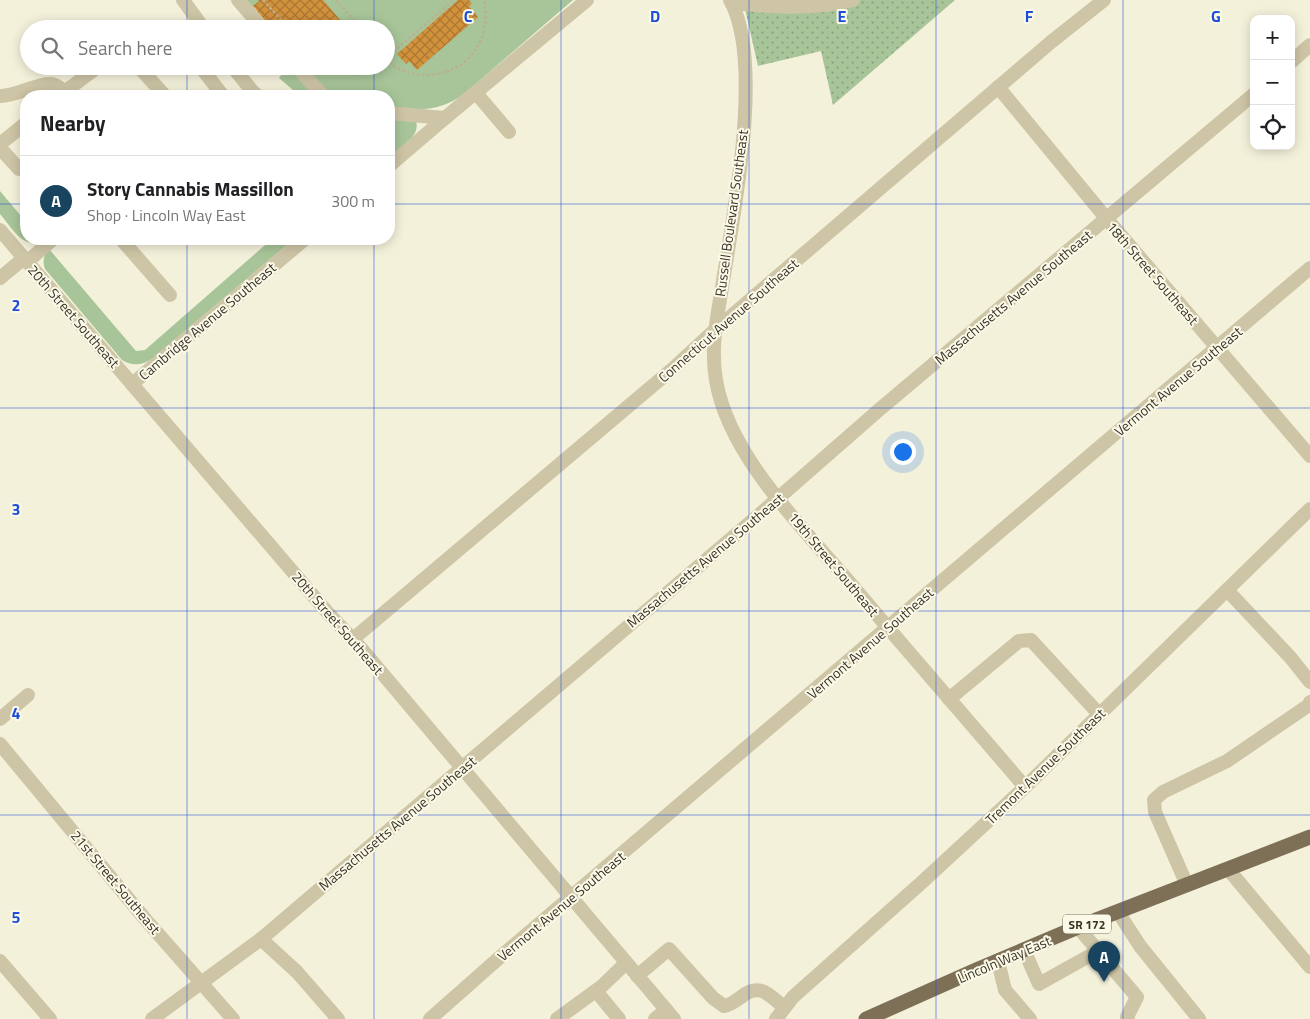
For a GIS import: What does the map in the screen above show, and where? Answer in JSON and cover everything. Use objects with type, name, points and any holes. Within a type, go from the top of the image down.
[{"type":"main road","name":"Lincoln Way East","points":[[866,1019],[1024,950],[1310,837]]},
{"type":"street","points":[[183,0],[197,20]]},
{"type":"street","points":[[238,0],[255,20]]},
{"type":"street","points":[[395,161],[586,0]]},
{"type":"street","points":[[731,2],[772,7],[819,6],[853,0]]},
{"type":"street","name":"Connecticut Avenue Southeast","points":[[353,639],[676,366],[715,330],[1050,42],[1104,0]]},
{"type":"street","name":"Russell Boulevard Southeast","points":[[730,425],[723,408],[713,362],[715,330],[736,199],[744,116],[745,88],[742,34],[731,2]]},
{"type":"street","points":[[1293,60],[1310,45]]},
{"type":"street","points":[[67,90],[87,75]]},
{"type":"street","points":[[146,75],[160,90]]},
{"type":"street","points":[[207,75],[218,90]]},
{"type":"street","points":[[239,75],[250,90]]},
{"type":"street","points":[[304,75],[318,90]]},
{"type":"street","points":[[27,90],[37,86],[53,84],[58,90]]},
{"type":"street","name":"18th Street Southeast","points":[[998,87],[1106,218],[1310,456]]},
{"type":"street","points":[[476,92],[509,132]]},
{"type":"street","points":[[0,96],[20,93]]},
{"type":"street","name":"Massachusetts Avenue Southeast","points":[[152,1019],[261,939],[1250,97]]},
{"type":"street","points":[[395,114],[445,118]]},
{"type":"street","points":[[20,128],[0,146],[20,168]]},
{"type":"street","name":"20th Street Southeast","points":[[0,230],[353,639],[637,976],[665,1016]]},
{"type":"street","points":[[0,278],[45,245]]},
{"type":"street","points":[[126,245],[170,295]]},
{"type":"street","name":"Cambridge Avenue Southeast","points":[[132,384],[295,245]]},
{"type":"street","name":"Vermont Avenue Southeast","points":[[430,1019],[499,958],[1310,268]]},
{"type":"street","name":"19th Street Southeast","points":[[730,425],[754,466],[778,498],[1025,787]]},
{"type":"street","name":"Tremont Avenue Southeast","points":[[776,1019],[784,1007],[806,984],[920,884],[1025,787],[1310,509]]},
{"type":"street","points":[[1228,590],[1290,657],[1310,682]]},
{"type":"street","points":[[949,699],[1019,641],[1031,640],[1099,714]]},
{"type":"street","points":[[0,719],[28,695]]},
{"type":"street","points":[[1187,885],[1154,812],[1154,800],[1163,792],[1227,761],[1309,705],[1310,702]]},
{"type":"street","name":"21st Street Southeast","points":[[0,744],[146,920],[233,1019]]},
{"type":"street","points":[[1228,869],[1310,967]]},
{"type":"street","points":[[1118,912],[1140,946],[1199,1019]]},
{"type":"street","points":[[1078,928],[1137,997],[1127,1017],[1128,1019]]},
{"type":"street","points":[[261,939],[297,972],[338,1019]]},
{"type":"street","points":[[637,976],[669,949],[713,998],[724,1006],[733,1003],[751,990],[756,989],[767,994],[784,1007]]},
{"type":"street","points":[[1024,950],[1039,984],[1098,951]]},
{"type":"street","points":[[0,960],[50,1019]]},
{"type":"street","points":[[998,961],[1005,990],[1030,1019]]},
{"type":"street","points":[[557,1019],[596,991],[626,963]]},
{"type":"street","points":[[596,991],[619,1019]]},
{"type":"path","points":[[264,0],[281,20]]},
{"type":"path","points":[[336,0],[353,20]]},
{"type":"path","points":[[395,50],[454,0]]},
{"type":"path","points":[[395,66],[418,76],[437,74],[454,69],[469,59],[479,44],[484,29],[486,13],[484,0]]},
{"type":"green space","points":[[244,0],[573,0],[464,94],[445,104],[428,109],[395,109],[395,90],[325,90],[311,75],[395,75],[395,20],[266,20],[254,6],[251,8]]},
{"type":"green space","points":[[743,0],[955,0],[833,105],[821,51],[758,66]]},
{"type":"green space","points":[[281,75],[297,75],[311,90],[293,90],[279,78]]},
{"type":"green space","points":[[395,119],[416,121],[417,127],[415,132],[395,152]]},
{"type":"green space","points":[[0,191],[20,215],[20,238],[18,236],[0,214]]},
{"type":"green space","points":[[265,245],[287,245],[153,358],[138,364],[130,364],[122,360],[45,269],[45,256],[49,249],[136,351],[145,350]]},
{"type":"building","points":[[323,0],[340,20],[265,20],[253,6],[259,1]]},
{"type":"building","points":[[458,0],[469,0],[472,4],[469,6],[478,17],[417,70],[409,61],[406,64],[397,54]]},
{"type":"place","name":"Story Cannabis Massillon","points":[[1104,982]]}]
